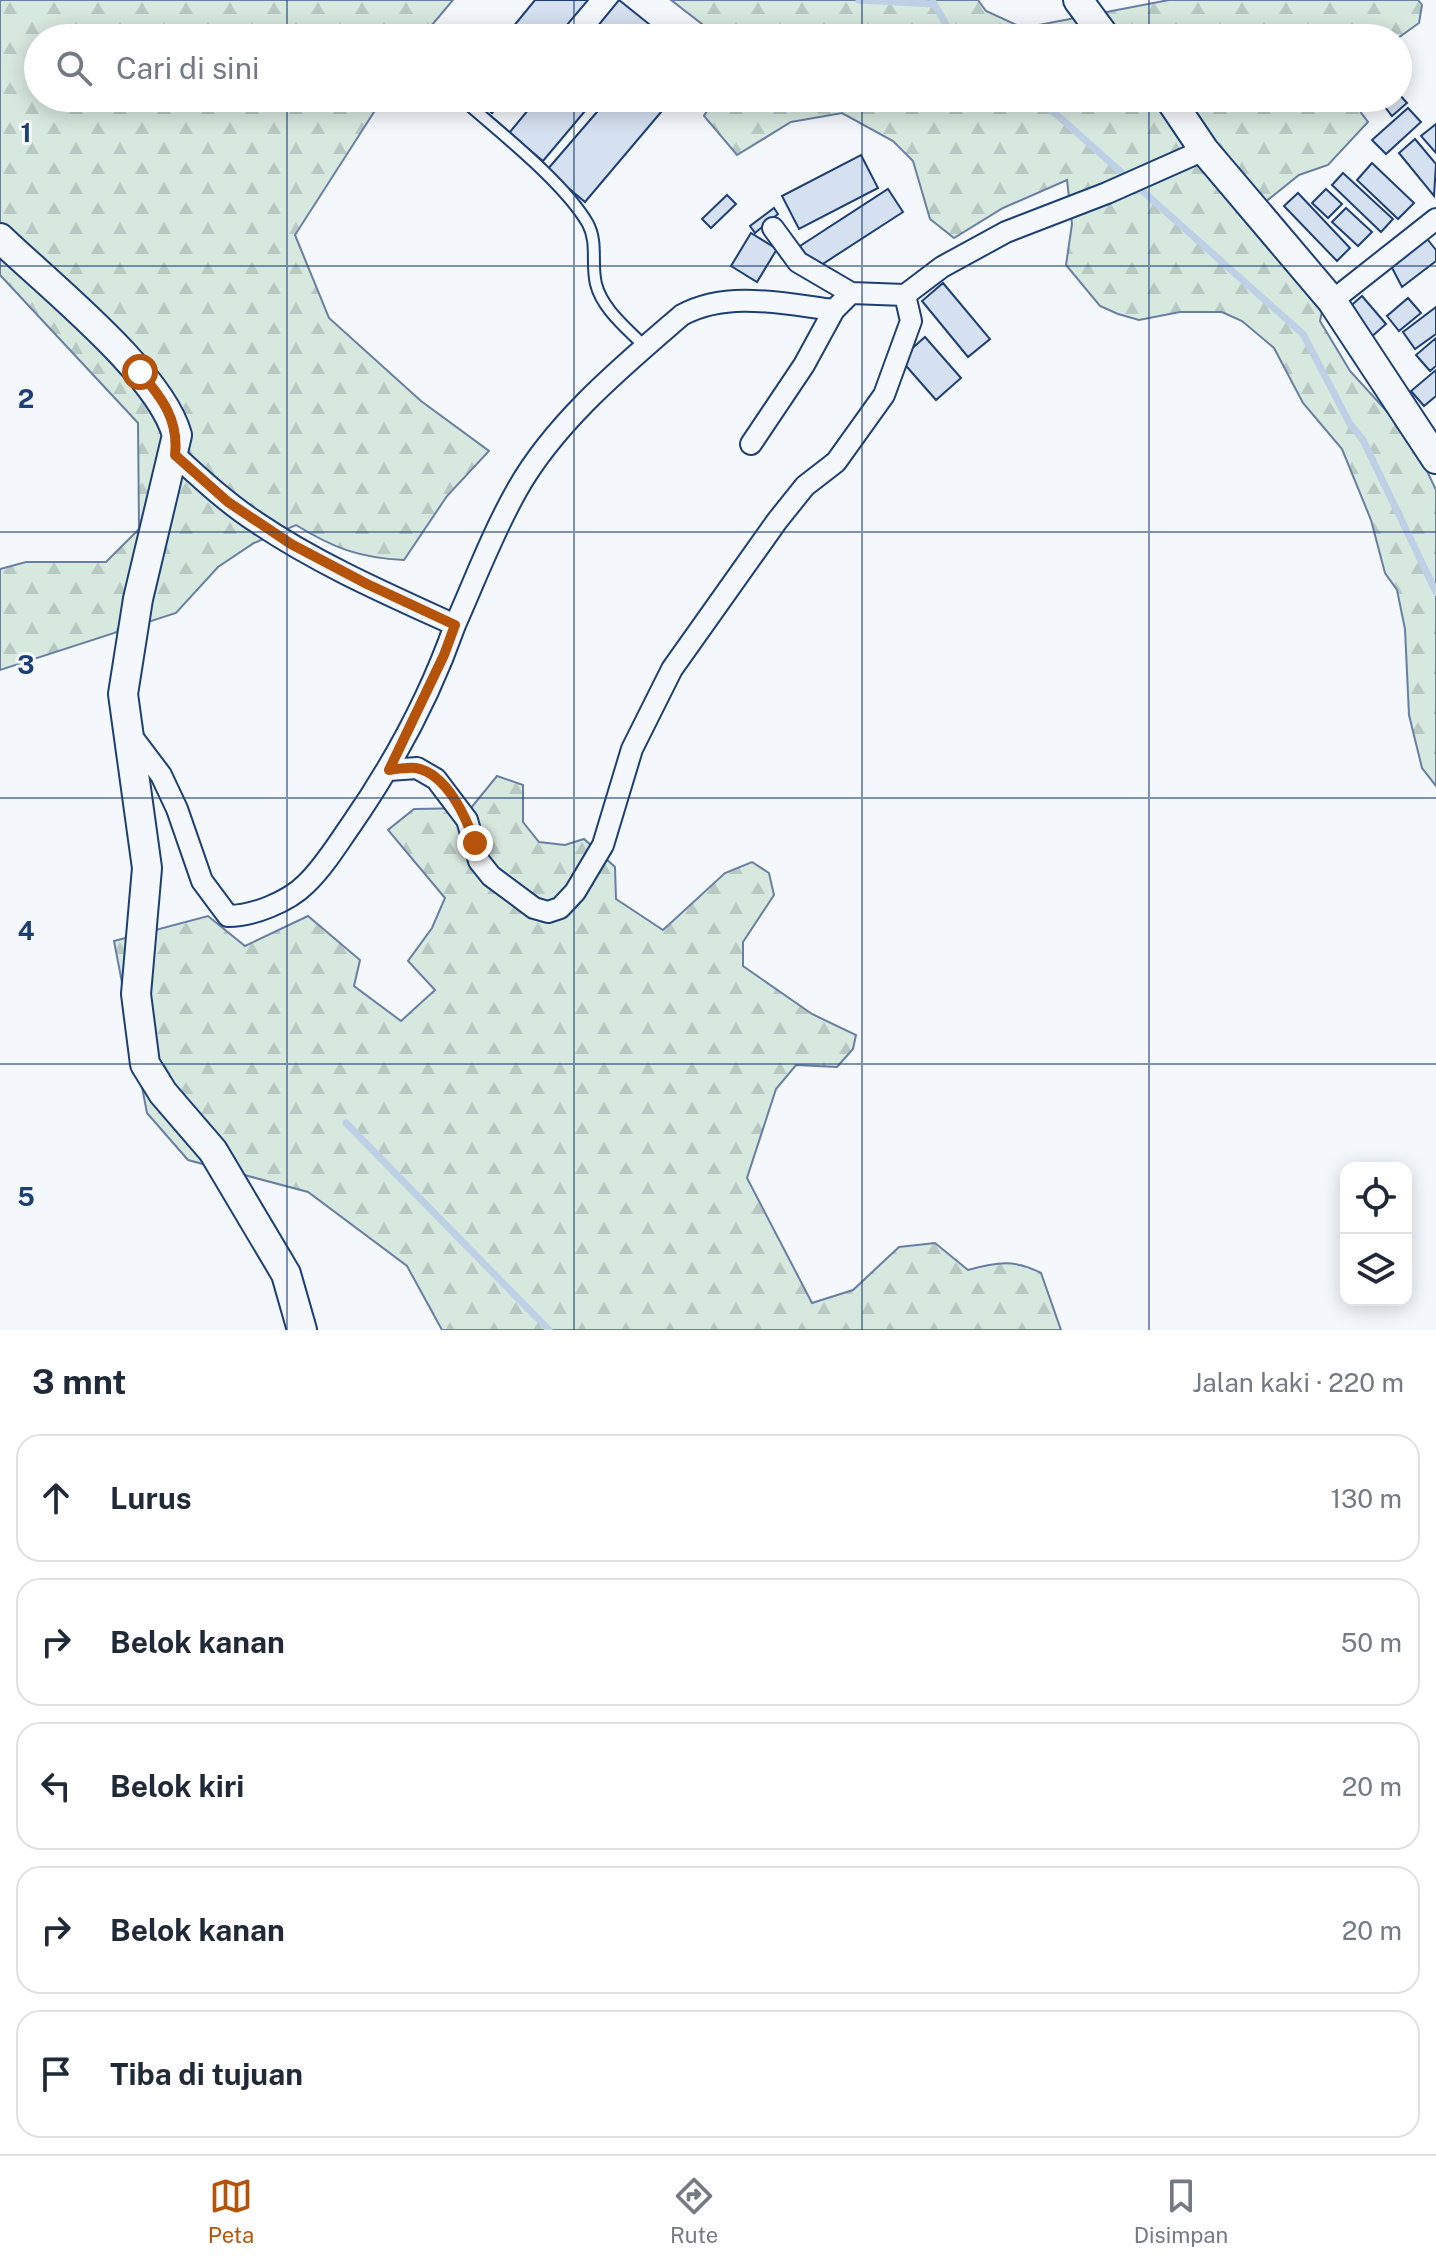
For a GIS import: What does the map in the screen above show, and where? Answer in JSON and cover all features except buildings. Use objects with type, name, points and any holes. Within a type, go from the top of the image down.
[{"type":"street","points":[[1078,0],[1096,24]]},
{"type":"street","points":[[1178,112],[1204,150],[1332,301],[1436,459]]},
{"type":"street","points":[[773,228],[794,259],[851,293],[905,295],[942,267],[1006,232],[1107,193],[1204,150]]},
{"type":"street","points":[[1332,301],[1433,230]]},
{"type":"street","points":[[0,238],[158,393],[172,415],[177,435],[175,455],[129,646],[123,694],[147,868],[136,994],[145,1064],[163,1093],[213,1151],[278,1260],[286,1274],[302,1330]]},
{"type":"street","points":[[751,444],[804,365],[834,310],[851,293]]},
{"type":"street","points":[[389,770],[417,768],[436,779],[467,820],[479,861],[491,876],[534,908],[548,912],[560,908],[575,892],[603,845],[632,749],[672,669],[777,521],[805,486],[836,462],[884,395],[911,321],[905,295]]},
{"type":"street","points":[[126,730],[161,775],[177,809],[202,881],[228,916],[247,914],[276,903],[305,885],[389,770],[444,655],[501,521],[533,464],[553,439],[645,347],[700,305],[733,300],[834,310]]},
{"type":"street","points":[[175,455],[228,502],[291,544],[455,625]]},
{"type":"lane","points":[[476,112],[536,166],[581,213],[594,239],[596,284],[603,298],[645,347]]},
{"type":"green space","points":[[0,0],[453,0],[433,24],[24,24],[24,112],[374,112],[295,235],[329,318],[421,401],[489,451],[447,496],[404,560],[347,550],[296,525],[254,543],[218,567],[176,613],[0,670],[0,569],[26,562],[106,562],[139,529],[138,423],[0,275]]},
{"type":"green space","points":[[671,0],[978,0],[986,11],[1014,24],[702,24]]},
{"type":"green space","points":[[1169,0],[1418,0],[1422,5],[1419,23],[1412,28],[1412,24],[1044,24]]},
{"type":"green space","points":[[706,112],[1360,112],[1368,122],[1328,165],[1299,175],[1264,203],[1328,284],[1320,321],[1350,371],[1412,439],[1436,490],[1436,786],[1422,768],[1409,715],[1405,629],[1397,590],[1385,573],[1371,520],[1342,449],[1303,403],[1274,348],[1242,321],[1222,312],[1180,312],[1139,320],[1100,306],[1066,265],[1072,224],[1067,180],[1003,208],[954,238],[930,219],[913,161],[893,141],[842,113],[791,122],[737,155],[704,116]]},
{"type":"green space","points":[[497,776],[523,785],[523,822],[539,842],[565,845],[584,839],[615,867],[616,899],[663,930],[725,873],[752,862],[769,873],[774,895],[743,942],[743,966],[812,1014],[856,1035],[853,1049],[837,1067],[796,1065],[776,1089],[747,1178],[812,1303],[853,1290],[899,1247],[935,1243],[968,1270],[1005,1263],[1041,1273],[1061,1330],[442,1330],[407,1266],[308,1192],[188,1160],[147,1113],[114,941],[208,916],[245,946],[308,916],[360,960],[354,986],[401,1021],[435,990],[408,961],[432,928],[445,898],[388,830],[414,809],[471,808]]},
{"type":"waterway","points":[[859,0],[934,4]]},
{"type":"waterway","points":[[933,2],[946,24]]},
{"type":"waterway","points":[[1053,112],[1303,334],[1350,424],[1363,440],[1436,592]]},
{"type":"waterway","points":[[346,1123],[549,1330]]},
{"type":"route","points":[[140,372],[172,415],[177,435],[175,455],[228,502],[291,544],[455,625],[444,655],[389,770],[417,768],[436,779],[467,820],[475,843]]}]
